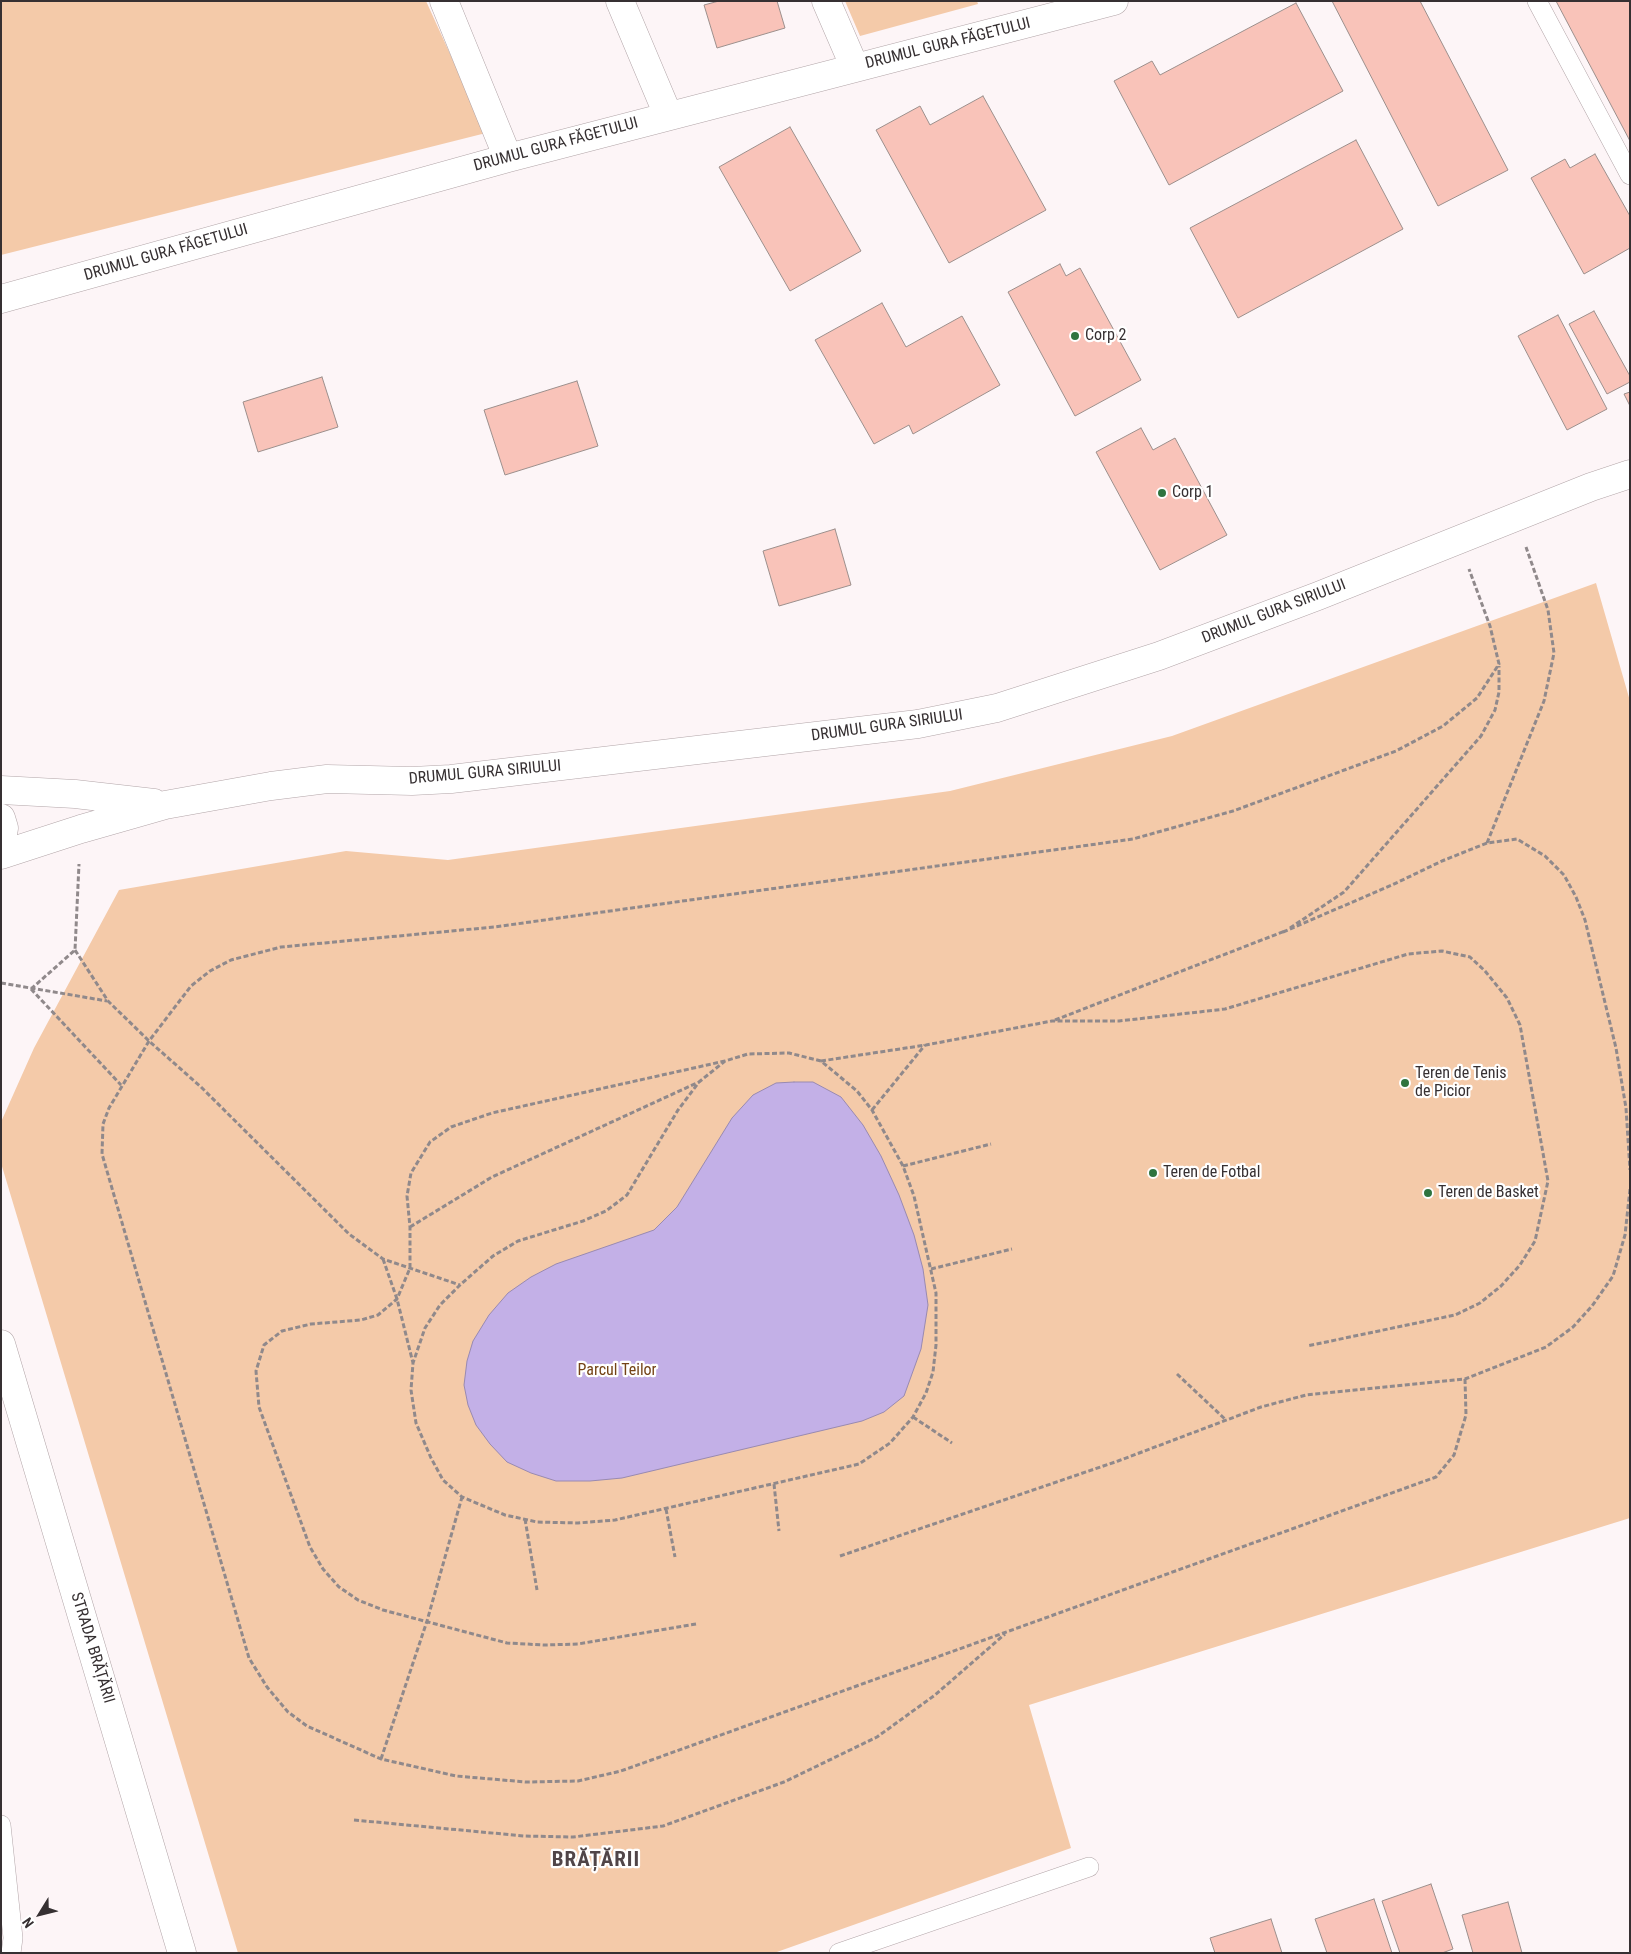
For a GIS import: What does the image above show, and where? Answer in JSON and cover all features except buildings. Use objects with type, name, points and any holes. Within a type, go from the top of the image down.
[{"type":"street","points":[[444,1],[508,158]]},
{"type":"street","points":[[620,1],[668,115]]},
{"type":"street","points":[[826,1],[855,68]]},
{"type":"street","name":"DRUMUL GURA FĂGETULUI","points":[[1,298],[668,115],[1114,1]]},
{"type":"street","name":"DRUMUL GURA SIRIULUI","points":[[1,855],[81,829],[165,805],[327,779],[412,781],[451,779],[918,724],[998,708],[1159,656],[1458,540],[1591,486],[1630,474]]},
{"type":"street","name":"DRUMUL GURA SIRIULUI","points":[[1,790],[75,794],[165,805]]},
{"type":"street","points":[[1,818],[4,828],[1,846]]},
{"type":"street","name":"STRADA BRĂȚĂRII","points":[[1,1344],[182,1953]]},
{"type":"lane","points":[[1538,1],[1630,175]]},
{"type":"lane","points":[[1,1825],[13,1938],[11,1953]]},
{"type":"lane","points":[[839,1953],[1089,1867]]},
{"type":"path","points":[[1487,842],[1544,701],[1554,653],[1548,610],[1516,517]]},
{"type":"path","points":[[1284,932],[1344,892],[1481,736],[1495,710],[1499,692],[1499,664],[1490,626],[1458,540]]},
{"type":"path","points":[[1465,1379],[1466,1415],[1462,1431],[1454,1455],[1436,1477],[621,1771],[578,1781],[526,1782],[456,1776],[381,1759],[307,1726],[288,1712],[268,1687],[250,1658],[102,1154],[103,1124],[121,1085],[149,1041],[191,986],[210,971],[231,960],[281,947],[494,927],[1142,836],[1233,811],[1396,751],[1442,726],[1477,698],[1499,664]]},
{"type":"path","points":[[81,829],[75,950],[108,1001],[149,1041],[201,1087],[349,1234],[383,1258],[460,1285]]},
{"type":"path","points":[[821,1062],[926,1045],[1052,1021],[1284,932],[1487,842],[1518,839],[1545,856],[1564,875],[1576,896],[1585,920],[1616,1048],[1626,1108],[1630,1170]]},
{"type":"path","points":[[31,989],[75,950]]},
{"type":"path","points":[[1052,1021],[1119,1021],[1225,1009],[1408,954],[1442,951],[1470,956],[1507,998],[1520,1025],[1548,1181],[1535,1241],[1520,1265],[1502,1286],[1480,1303],[1454,1315],[1307,1346]]},
{"type":"path","points":[[1,983],[108,1001]]},
{"type":"path","points":[[31,989],[121,1085]]},
{"type":"path","points":[[872,1110],[926,1045]]},
{"type":"path","points":[[696,1624],[578,1644],[507,1643],[383,1610],[358,1600],[339,1587],[323,1569],[310,1547],[260,1407],[256,1371],[264,1345],[282,1331],[311,1324],[361,1320],[378,1315],[397,1300],[410,1268],[410,1227],[406,1196],[411,1173],[430,1142],[452,1126],[492,1113],[726,1061],[748,1054],[788,1053],[821,1062],[857,1091],[872,1110],[903,1166],[914,1196],[936,1293],[936,1345],[933,1372],[926,1393],[914,1417],[890,1443],[859,1464],[615,1520],[578,1523],[537,1522],[505,1515],[462,1497],[444,1480],[431,1458],[416,1424],[411,1390],[413,1363],[425,1328],[440,1305],[493,1256],[518,1241],[591,1218],[606,1211],[627,1195],[678,1110],[699,1082]]},
{"type":"path","points":[[410,1227],[492,1178],[699,1082],[726,1061]]},
{"type":"path","points":[[903,1166],[991,1144]]},
{"type":"path","points":[[840,1556],[1118,1461],[1261,1407],[1306,1395],[1465,1379],[1546,1347],[1573,1327],[1592,1306],[1612,1276],[1625,1235],[1630,1189]]},
{"type":"path","points":[[931,1268],[1012,1249]]},
{"type":"path","points":[[383,1258],[397,1300],[413,1363]]},
{"type":"path","points":[[1177,1374],[1226,1420]]},
{"type":"path","points":[[914,1417],[952,1443]]},
{"type":"path","points":[[774,1484],[779,1531]]},
{"type":"path","points":[[381,1759],[427,1621],[462,1497]]},
{"type":"path","points":[[666,1509],[675,1557]]},
{"type":"path","points":[[525,1519],[538,1590]]},
{"type":"path","points":[[354,1820],[524,1836],[573,1837],[663,1826],[784,1782],[877,1737],[935,1695],[1006,1633]]},
{"type":"green space","points":[[1,1],[426,1],[486,133],[1,255]]},
{"type":"green space","points":[[845,1],[977,1],[978,4],[860,36]]},
{"type":"green space","name":"Parcul Teilor","points":[[1596,583],[1630,701],[1630,1518],[1029,1705],[1071,1848],[774,1953],[238,1953],[1,1163],[1,1122],[34,1048],[119,890],[346,851],[448,860],[950,791],[1172,736]]},
{"type":"shaded area","points":[[813,1082],[841,1097],[863,1125],[881,1156],[899,1195],[914,1235],[923,1269],[928,1305],[921,1349],[904,1396],[884,1412],[862,1421],[622,1478],[590,1481],[556,1481],[531,1473],[507,1462],[476,1425],[468,1405],[464,1385],[467,1361],[473,1341],[489,1315],[508,1293],[531,1277],[556,1264],[654,1230],[677,1207],[732,1118],[753,1095],[776,1083]]},
{"type":"place","name":"Corp 2","points":[[1075,336]]},
{"type":"place","name":"Corp 1","points":[[1162,493]]},
{"type":"place","name":"Teren de Tenis de Picior","points":[[1405,1083]]},
{"type":"place","name":"Teren de Fotbal","points":[[1153,1173]]},
{"type":"place","name":"Teren de Basket","points":[[1428,1193]]},
{"type":"district","name":"BRĂȚĂRII","points":[[596,1861]]}]
